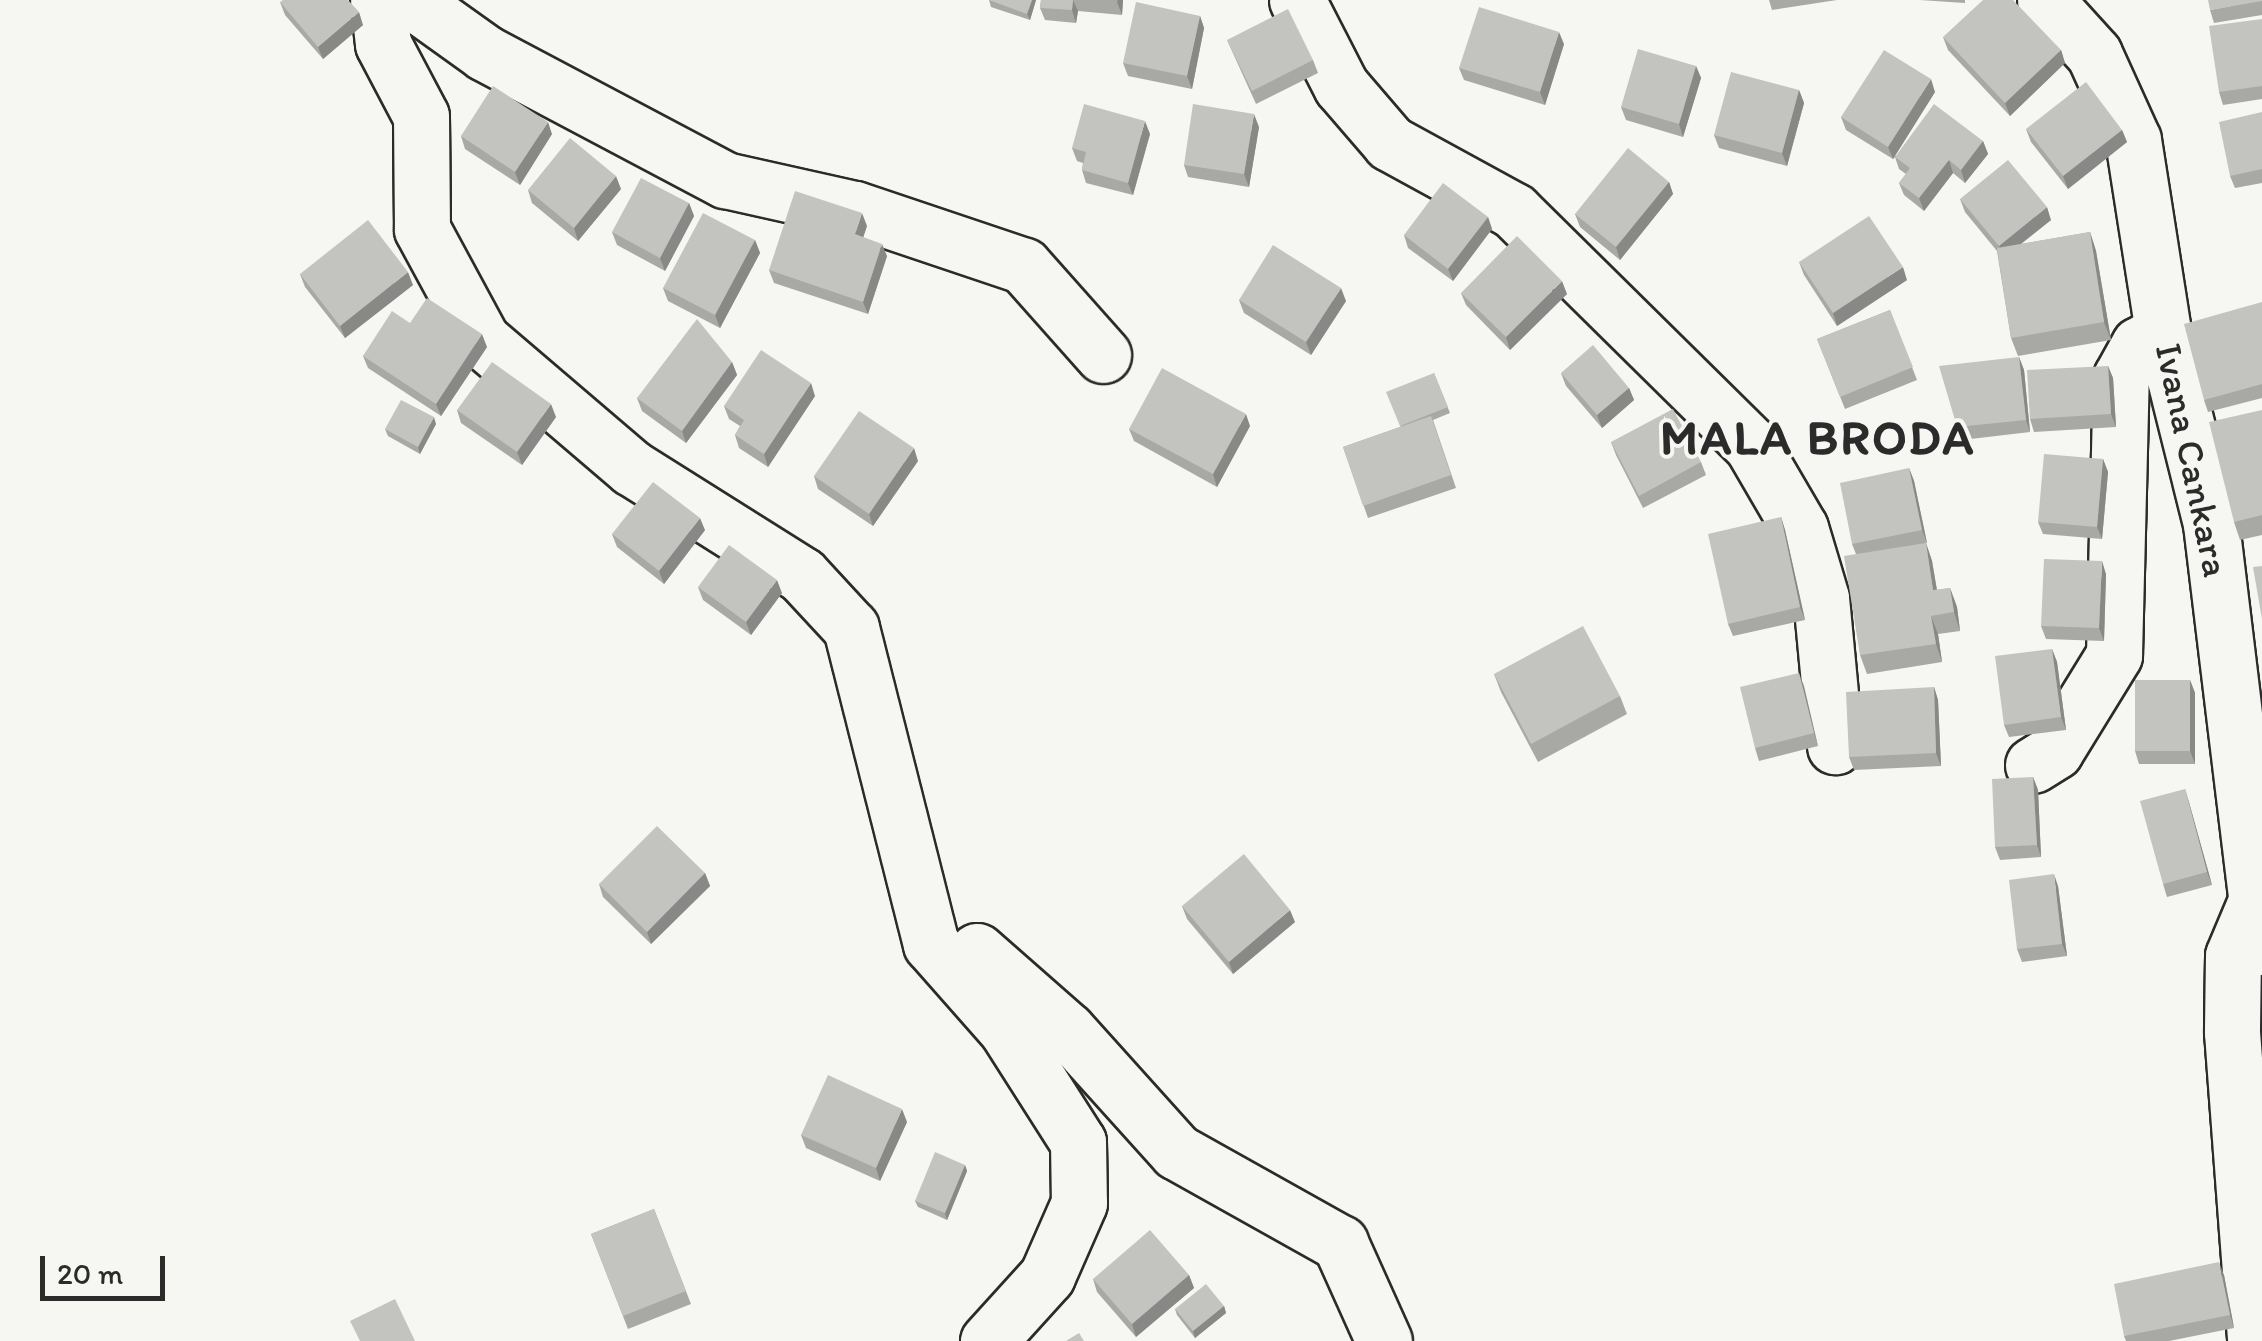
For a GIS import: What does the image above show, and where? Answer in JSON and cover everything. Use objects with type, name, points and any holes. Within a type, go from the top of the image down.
[{"type":"street","points":[[378,0],[383,44],[421,116],[422,229],[451,296],[544,398],[829,596],[851,628],[882,726],[919,908],[931,944],[1006,1029],[1078,1142],[1079,1203],[1047,1276],[988,1341]]},
{"type":"street","points":[[411,0],[485,53],[725,180],[855,208],[1024,266],[1103,355]]},
{"type":"street","points":[[1297,0],[1340,86],[1390,143],[1514,211],[1752,446],[1800,528],[1821,598],[1834,746]]},
{"type":"street","name":"Ivana Cankara","points":[[2045,0],[2094,54],[2133,140],[2164,330],[2211,524],[2258,927]]},
{"type":"street","points":[[2033,765],[2055,751],[2114,655],[2121,377],[2139,345],[2164,330]]},
{"type":"street","points":[[919,908],[951,915],[968,943],[1067,1030],[1177,1152],[1340,1243],[1384,1341]]},
{"type":"street","points":[[2254,1341],[2232,1032],[2233,956],[2258,927]]},
{"type":"building","points":[[348,0],[359,12],[318,47],[280,2]]},
{"type":"building","points":[[989,0],[1032,0],[1027,14]]},
{"type":"building","points":[[1041,0],[1073,0],[1072,10],[1040,8]]},
{"type":"building","points":[[1983,0],[2013,0],[2061,50],[2005,103],[1943,37]]},
{"type":"building","points":[[2208,0],[2262,0],[2262,1],[2210,10]]},
{"type":"building","points":[[1136,2],[1200,16],[1187,76],[1123,63]]},
{"type":"building","points":[[1479,7],[1559,32],[1540,92],[1459,68]]},
{"type":"building","points":[[1288,9],[1313,60],[1252,91],[1227,40]]},
{"type":"building","points":[[2262,19],[2262,86],[2219,92],[2209,26]]},
{"type":"building","points":[[1638,49],[1696,66],[1679,124],[1621,107]]},
{"type":"building","points":[[1884,50],[1931,79],[1888,147],[1841,117]]},
{"type":"building","points":[[1731,72],[1799,90],[1782,153],[1714,135]]},
{"type":"building","points":[[2086,82],[2122,130],[2063,176],[2026,129]]},
{"type":"building","points":[[493,86],[548,122],[515,172],[461,136]]},
{"type":"building","points":[[1084,104],[1145,121],[1128,183],[1082,170],[1086,152],[1072,148]]},
{"type":"building","points":[[1193,104],[1254,114],[1244,174],[1184,165]]},
{"type":"building","points":[[1934,104],[1983,141],[1961,170],[1949,160],[1919,198],[1899,183],[1910,168],[1895,157]]},
{"type":"building","points":[[2262,112],[2262,169],[2230,176],[2219,122]]},
{"type":"building","points":[[570,138],[616,176],[574,228],[528,190]]},
{"type":"building","points":[[1628,148],[1669,182],[1616,247],[1575,214]]},
{"type":"building","points":[[2008,160],[2047,207],[1999,246],[1960,199]]},
{"type":"building","points":[[641,178],[689,203],[660,258],[612,232]]},
{"type":"building","points":[[1443,183],[1488,217],[1448,269],[1404,235]]},
{"type":"building","points":[[795,191],[862,213],[855,234],[882,244],[863,302],[769,270]]},
{"type":"building","points":[[703,213],[755,240],[715,315],[663,288]]},
{"type":"building","points":[[1869,216],[1903,267],[1833,313],[1799,262]]},
{"type":"building","points":[[368,220],[408,272],[340,326],[300,274]]},
{"type":"building","points":[[2090,232],[2104,322],[2011,338],[1997,248]]},
{"type":"building","points":[[1517,236],[1562,281],[1506,337],[1461,293]]},
{"type":"building","points":[[1273,245],[1341,288],[1306,342],[1239,300]]},
{"type":"building","points":[[427,298],[482,334],[436,404],[363,356],[392,311],[410,323]]},
{"type":"building","points":[[2262,302],[2262,384],[2204,400],[2184,324]]},
{"type":"building","points":[[1890,310],[1913,367],[1840,397],[1817,339]]},
{"type":"building","points":[[697,319],[732,362],[682,431],[637,398]]},
{"type":"building","points":[[1593,345],[1629,388],[1597,415],[1561,373]]},
{"type":"building","points":[[761,350],[811,383],[764,454],[735,435],[744,420],[724,406]]},
{"type":"building","points":[[2019,357],[2026,420],[1957,427],[1939,366]]},
{"type":"building","points":[[492,362],[551,404],[517,452],[457,410]]},
{"type":"building","points":[[2108,366],[2111,414],[2030,419],[2027,370]]},
{"type":"building","points":[[1162,368],[1246,414],[1213,474],[1129,429]]},
{"type":"building","points":[[1434,373],[1448,407],[1400,426],[1386,392]]},
{"type":"building","points":[[401,400],[434,417],[418,447],[385,429]]},
{"type":"building","points":[[1673,409],[1701,462],[1639,496],[1611,442]]},
{"type":"building","points":[[2262,410],[2262,515],[2234,522],[2209,422]]},
{"type":"building","points":[[859,411],[914,448],[869,514],[814,476]]},
{"type":"building","points":[[1431,416],[1451,475],[1363,506],[1343,447]]},
{"type":"building","points":[[2044,454],[2103,459],[2097,527],[2038,522]]},
{"type":"building","points":[[1909,468],[1922,530],[1852,544],[1840,483]]},
{"type":"building","points":[[653,482],[700,518],[659,571],[612,534]]},
{"type":"building","points":[[1781,517],[1800,607],[1728,624],[1708,534]]},
{"type":"building","points":[[1926,543],[1933,590],[1950,588],[1954,612],[1931,616],[1936,644],[1860,655],[1844,556]]},
{"type":"building","points":[[729,545],[777,580],[746,622],[698,587]]},
{"type":"building","points":[[2044,559],[2102,561],[2099,628],[2041,626]]},
{"type":"building","points":[[2262,566],[2262,619],[2253,567]]},
{"type":"building","points":[[1583,626],[1620,696],[1531,744],[1494,674]]},
{"type":"building","points":[[2052,649],[2061,717],[2004,725],[1995,656]]},
{"type":"building","points":[[1799,673],[1814,733],[1755,748],[1740,687]]},
{"type":"building","points":[[2135,680],[2190,680],[2190,751],[2135,751]]},
{"type":"building","points":[[1934,687],[1936,753],[1849,757],[1846,692]]},
{"type":"building","points":[[2033,777],[2037,845],[1995,847],[1992,779]]},
{"type":"building","points":[[2185,789],[2207,872],[2163,884],[2140,801]]},
{"type":"building","points":[[657,826],[705,873],[647,932],[599,884]]},
{"type":"building","points":[[1244,854],[1290,910],[1229,962],[1182,906]]},
{"type":"building","points":[[2054,874],[2062,944],[2017,949],[2009,880]]},
{"type":"building","points":[[828,1075],[902,1109],[876,1168],[801,1135]]},
{"type":"building","points":[[935,1152],[965,1165],[945,1213],[915,1201]]},
{"type":"building","points":[[654,1209],[686,1291],[623,1316],[591,1234]]},
{"type":"building","points":[[1150,1230],[1189,1275],[1132,1324],[1093,1279]]},
{"type":"building","points":[[2219,1262],[2230,1315],[2124,1336],[2114,1284]]},
{"type":"building","points":[[1206,1284],[1224,1306],[1193,1331],[1175,1309]]},
{"type":"building","points":[[395,1299],[415,1341],[360,1341],[350,1321]]},
{"type":"building","points":[[1079,1333],[1084,1341],[1066,1341]]},
{"type":"district","name":"MALA BRODA","points":[[1818,438]]}]
